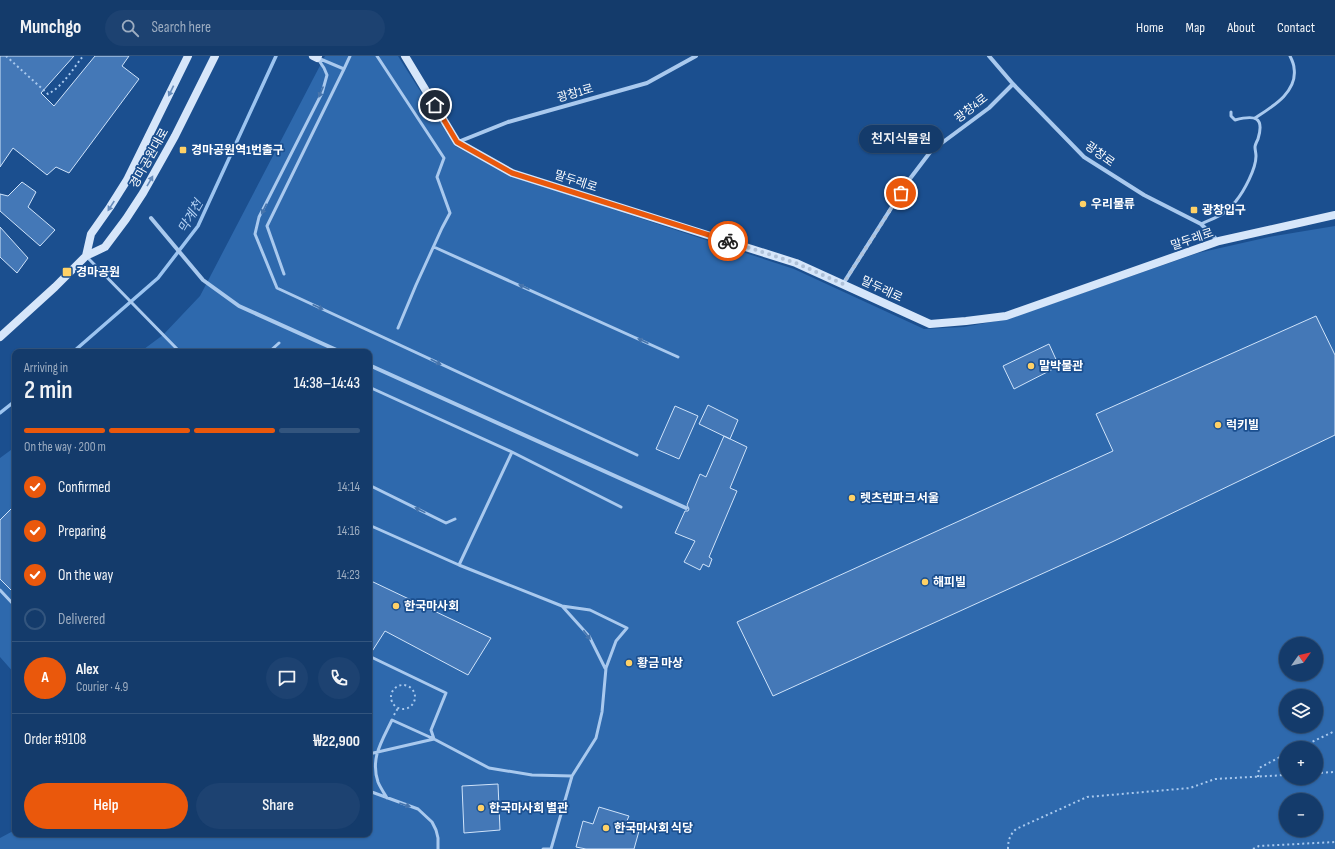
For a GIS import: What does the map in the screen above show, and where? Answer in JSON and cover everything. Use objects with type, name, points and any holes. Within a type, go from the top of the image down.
[{"type":"street","name":"경마공원대로","points":[[86,256],[91,234],[127,180],[188,56]]},
{"type":"street","name":"경마공원대로","points":[[0,337],[55,287],[86,256],[105,247],[143,194],[175,136],[215,56]]},
{"type":"street","name":"말두레로","points":[[405,56],[457,142],[512,173],[796,263],[930,324],[1006,316],[1219,242],[1335,215]]},
{"type":"street","name":"광창1로","points":[[457,142],[508,122],[647,84],[696,56]]},
{"type":"street","name":"광창로","points":[[989,56],[1013,84],[1084,157],[1144,195],[1201,224],[1219,242]]},
{"type":"street","name":"광창4로","points":[[843,284],[910,180],[931,151],[990,108],[1013,84]]},
{"type":"street","points":[[151,218],[203,280],[239,306],[334,349]]},
{"type":"street","points":[[372,366],[686,508]]},
{"type":"lane","points":[[284,274],[267,226],[350,56]]},
{"type":"lane","points":[[377,56],[444,158],[437,177],[450,213],[398,328]]},
{"type":"lane","points":[[1254,118],[1277,104],[1293,83],[1295,69],[1290,56]]},
{"type":"lane","points":[[316,57],[344,69]]},
{"type":"lane","points":[[316,57],[328,75],[322,93],[259,217],[255,234],[277,288],[637,455]]},
{"type":"lane","points":[[1201,224],[1223,215],[1236,201],[1255,164],[1257,155],[1254,147],[1260,126],[1258,120],[1248,117],[1235,120],[1231,116],[1231,112]]},
{"type":"lane","points":[[434,247],[678,357]]},
{"type":"lane","points":[[86,256],[177,349]]},
{"type":"lane","points":[[272,349],[279,343]]},
{"type":"lane","points":[[372,388],[512,452],[621,507]]},
{"type":"lane","points":[[459,565],[512,452]]},
{"type":"lane","points":[[372,486],[446,523],[455,519]]},
{"type":"lane","points":[[372,526],[459,565],[562,606],[590,610],[627,628],[616,640],[606,668],[602,712],[596,738],[572,776],[551,849],[543,849]]},
{"type":"lane","points":[[0,590],[12,603]]},
{"type":"lane","points":[[562,606],[589,636],[606,668]]},
{"type":"lane","points":[[372,657],[446,693],[431,730],[434,739]]},
{"type":"lane","points":[[387,798],[378,782],[375,766],[376,752],[392,720],[434,739],[489,768],[532,775],[572,776]]},
{"type":"lane","points":[[372,753],[434,739]]},
{"type":"lane","points":[[372,792],[418,809],[432,822],[436,830],[438,849]]},
{"type":"path","points":[[6,56],[48,94],[54,91],[70,74],[83,56]]},
{"type":"path","points":[[404,686],[413,691],[415,698],[412,706],[401,709],[394,705],[392,698],[392,694],[396,688],[404,686]]},
{"type":"path","points":[[1314,741],[1335,731]]},
{"type":"path","points":[[1258,777],[1258,768],[1279,758]]},
{"type":"path","points":[[1323,773],[1335,772]]},
{"type":"path","points":[[1008,849],[1008,841],[1016,829],[1087,797],[1190,788],[1215,779],[1279,776]]},
{"type":"path","points":[[1253,849],[1259,846],[1335,842]]},
{"type":"shaded area","name":"렛츠런파크 서울","points":[[325,56],[398,56],[455,146],[512,176],[794,269],[924,329],[964,327],[1007,319],[1198,253],[1269,237],[1335,226],[1335,849],[0,849],[0,838],[12,832],[12,837],[372,837],[372,349],[144,349],[163,335],[200,296]]},
{"type":"shaded area","points":[[12,449],[12,671],[0,657],[0,458]]},
{"type":"building","points":[[0,56],[74,56],[41,93],[54,106],[95,56],[129,56],[122,66],[139,79],[69,173],[56,167],[47,175],[13,148],[0,167]]},
{"type":"building","points":[[22,182],[36,192],[28,207],[55,230],[40,246],[0,211],[0,194],[8,196]]},
{"type":"building","points":[[0,227],[28,258],[17,273],[0,257]]},
{"type":"building","points":[[1316,316],[1335,355],[1335,435],[1112,542],[773,696],[737,622],[1113,451],[1096,414]]},
{"type":"building","name":"말박물관","points":[[1049,344],[1059,366],[1014,389],[1003,366]]},
{"type":"building","points":[[708,405],[738,420],[730,439],[699,424]]},
{"type":"building","points":[[675,406],[698,416],[679,459],[656,449]]},
{"type":"building","points":[[724,436],[747,447],[730,488],[737,491],[709,557],[712,559],[709,567],[703,564],[700,570],[684,562],[695,541],[675,533],[685,511],[688,511],[689,509],[687,505],[700,474],[706,477]]},
{"type":"building","points":[[12,508],[12,591],[0,579],[0,520]]},
{"type":"building","name":"한국마사회","points":[[372,581],[491,638],[468,675],[385,631],[372,651]]},
{"type":"building","name":"한국마사회 별관","points":[[498,784],[500,830],[464,833],[462,786]]},
{"type":"building","name":"한국마사회 식당","points":[[599,807],[629,816],[625,825],[639,831],[634,849],[586,849],[576,847],[583,821],[593,824]]},
{"type":"waterway","name":"막계천","points":[[76,349],[158,278],[198,226],[276,56]]},
{"type":"waterway","name":"막계천","points":[[0,413],[12,403]]},
{"type":"way so far","points":[[728,241],[796,263],[843,284],[901,193]]},
{"type":"place","name":"경마공원역1번출구","points":[[183,150]]},
{"type":"place","name":"천지식물원","points":[[901,193]]},
{"type":"place","name":"우리물류","points":[[1083,204]]},
{"type":"place","name":"광창입구","points":[[1194,210]]},
{"type":"place","name":"경마공원","points":[[67,272]]},
{"type":"place","name":"말박물관","points":[[1031,366]]},
{"type":"place","name":"럭키빌","points":[[1218,425]]},
{"type":"place","name":"렛츠런파크 서울","points":[[852,498]]},
{"type":"place","name":"해피빌","points":[[925,582]]},
{"type":"place","name":"한국마사회","points":[[396,606]]},
{"type":"place","name":"황금 마상","points":[[629,663]]},
{"type":"place","name":"한국마사회 별관","points":[[481,808]]},
{"type":"place","name":"한국마사회 식당","points":[[606,828]]},
{"type":"route","points":[[435,105],[457,142],[512,173],[728,241]]}]
